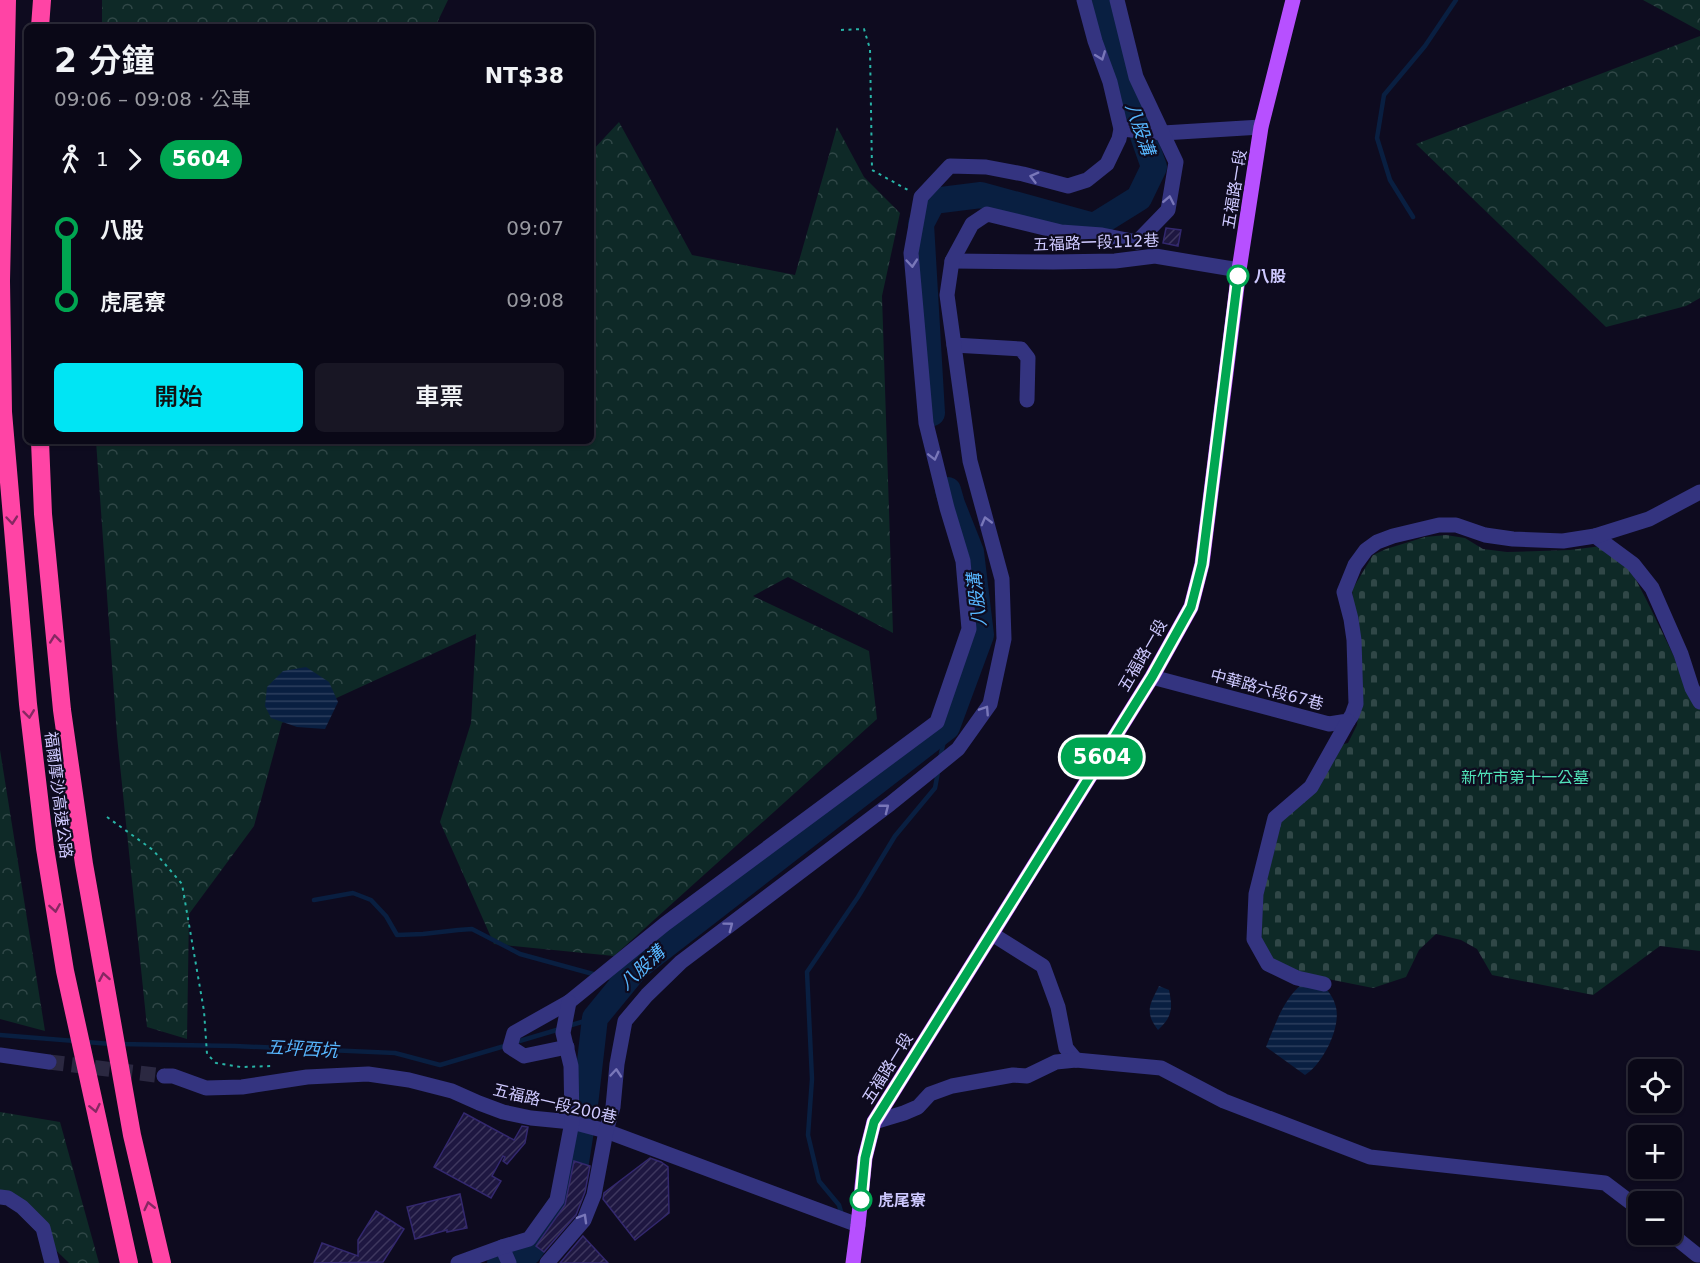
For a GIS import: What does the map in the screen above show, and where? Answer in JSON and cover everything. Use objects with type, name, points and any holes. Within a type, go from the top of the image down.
[{"type":"highway","name":"福爾摩沙高速公路","points":[[7,0],[1,281],[3,412],[28,704],[45,848],[65,971],[129,1263]]},
{"type":"highway","points":[[40,24],[42,0]]},
{"type":"highway","name":"福爾摩沙高速公路","points":[[40,444],[43,514],[62,710],[84,864],[132,1135],[162,1263]]},
{"type":"main road","name":"五福路一段","points":[[853,1263],[865,1158],[874,1122],[1152,677],[1191,607],[1202,564],[1239,270],[1261,127],[1293,0]]},
{"type":"lane","points":[[567,1047],[524,1056],[510,1047],[514,1033],[569,1002],[665,924],[938,722],[969,629],[963,561],[926,423],[911,253],[921,197],[950,166],[986,167],[1068,186],[1087,180],[1107,164],[1119,139],[1121,129],[1110,81],[1095,41],[1084,0]]},
{"type":"lane","points":[[546,1263],[584,1220],[594,1195],[613,1107],[616,1064],[626,1021],[647,995],[681,962],[890,804],[949,756],[958,748],[990,704],[1004,639],[1002,579],[970,461],[948,295],[952,261],[972,224],[987,214],[1061,232],[1102,235],[1137,242],[1168,210],[1176,162],[1136,77],[1117,0]]},
{"type":"lane","points":[[1121,129],[1163,133],[1261,127]]},
{"type":"lane","points":[[1147,231],[1155,256]]},
{"type":"lane","name":"五福路一段112巷","points":[[952,261],[1115,261],[1155,256],[1239,270]]},
{"type":"lane","points":[[954,345],[1021,349],[1028,358],[1027,400]]},
{"type":"lane","points":[[1324,984],[1297,978],[1268,964],[1254,939],[1256,894],[1275,818],[1311,787],[1356,704],[1354,640],[1344,592],[1355,565],[1366,550],[1377,542],[1393,536],[1439,525],[1456,525],[1485,535],[1513,539],[1563,541],[1595,536],[1649,519],[1700,492]]},
{"type":"lane","points":[[1595,536],[1633,564],[1652,588],[1681,654],[1692,688],[1700,702]]},
{"type":"lane","name":"中華路六段67巷","points":[[1152,677],[1329,724],[1348,721]]},
{"type":"lane","points":[[992,934],[1043,966],[1058,1007],[1066,1048],[1076,1060]]},
{"type":"lane","points":[[458,1263],[529,1239],[557,1200],[572,1122],[571,1066],[563,1033],[569,1002]]},
{"type":"lane","points":[[0,1055],[49,1062]]},
{"type":"lane","points":[[874,1122],[918,1107],[930,1094],[952,1086],[1013,1075],[1027,1076],[1056,1062],[1076,1060],[1161,1068],[1224,1101],[1370,1157],[1605,1183],[1628,1200]]},
{"type":"lane","name":"五福路一段200巷","points":[[164,1076],[173,1076],[206,1088],[242,1086],[307,1077],[368,1074],[409,1080],[452,1090],[503,1112],[531,1118],[572,1122],[606,1131],[858,1225]]},
{"type":"lane","points":[[0,1197],[8,1198],[22,1207],[43,1228],[52,1263]]},
{"type":"lane","points":[[1682,1243],[1700,1255]]},
{"type":"lane","points":[[502,1247],[509,1263]]},
{"type":"path","points":[[841,30],[864,29],[870,49],[872,170],[921,197]]},
{"type":"path","points":[[107,817],[153,850],[182,884],[204,1011],[207,1054],[216,1063],[275,1066]]},
{"type":"green space","points":[[102,0],[448,0],[436,24],[102,24]]},
{"type":"green space","points":[[1643,0],[1700,0],[1700,31]]},
{"type":"green space","points":[[1700,36],[1700,298],[1686,306],[1606,327],[1416,144]]},
{"type":"green space","points":[[619,122],[692,255],[795,275],[837,127],[864,177],[900,213],[882,296],[893,633],[788,577],[753,596],[869,651],[877,719],[614,956],[494,944],[440,822],[471,723],[476,634],[282,723],[254,826],[189,914],[187,1039],[147,1027],[117,736],[96,444],[594,444],[594,149]]},
{"type":"green space","name":"新竹市第十一公墓","points":[[1446,535],[1465,538],[1483,549],[1507,552],[1570,550],[1617,544],[1700,710],[1700,951],[1660,946],[1593,995],[1492,975],[1477,949],[1461,940],[1436,934],[1419,950],[1406,977],[1373,988],[1293,972],[1273,962],[1263,946],[1259,924],[1260,899],[1279,822],[1340,745],[1348,743],[1357,725],[1362,680],[1352,590],[1373,555],[1425,537]]},
{"type":"green space","points":[[0,750],[45,1031],[0,1019]]},
{"type":"green space","points":[[0,1112],[60,1122],[99,1263],[69,1263],[0,1196]]},
{"type":"water","points":[[306,667],[329,682],[338,702],[325,729],[297,727],[271,718],[265,706],[267,687],[283,671]]},
{"type":"water","points":[[1301,985],[1328,991],[1337,1013],[1334,1033],[1325,1053],[1312,1070],[1305,1075],[1266,1047],[1284,1005]]},
{"type":"water","points":[[1159,986],[1169,990],[1171,1008],[1169,1017],[1158,1030],[1151,1018],[1150,1008]]},
{"type":"building","points":[[1166,228],[1181,230],[1178,246],[1163,243]]},
{"type":"building","points":[[464,1113],[514,1140],[522,1126],[528,1127],[525,1143],[507,1164],[503,1161],[505,1157],[503,1156],[492,1176],[501,1181],[491,1198],[434,1167]]},
{"type":"building","points":[[650,1158],[668,1167],[669,1213],[635,1240],[603,1199],[604,1193]]},
{"type":"building","points":[[574,1161],[590,1166],[585,1192],[576,1215],[544,1252],[536,1246],[565,1205]]},
{"type":"building","points":[[460,1194],[467,1228],[447,1232],[447,1230],[415,1239],[407,1207]]},
{"type":"building","points":[[376,1211],[404,1229],[383,1262],[314,1263],[322,1243],[358,1256],[358,1240]]},
{"type":"building","points":[[583,1236],[608,1263],[560,1263]]},
{"type":"waterway","name":"八股溝","points":[[932,413],[921,224],[933,201],[981,195],[1094,226],[1139,198],[1154,167],[1119,67],[1105,0]]},
{"type":"waterway","points":[[1413,217],[1390,180],[1377,138],[1384,95],[1425,46],[1456,0]]},
{"type":"waterway","name":"八股溝","points":[[500,1263],[529,1252],[571,1194],[585,1105],[595,1018],[636,968],[947,727],[981,635],[971,552],[948,490]]},
{"type":"waterway","points":[[940,758],[947,727]]},
{"type":"waterway","points":[[842,1215],[839,1205],[819,1181],[808,1135],[812,1079],[807,972],[858,897],[895,836],[935,788],[938,772]]},
{"type":"waterway","points":[[314,900],[353,893],[371,900],[386,916],[397,935],[472,929],[520,954],[593,974]]},
{"type":"waterway","points":[[610,978],[625,982]]},
{"type":"waterway","name":"五坪西坑","points":[[568,1026],[595,1018]]},
{"type":"waterway","name":"五坪西坑","points":[[516,1042],[560,1029]]},
{"type":"waterway","name":"五坪西坑","points":[[0,1035],[75,1041]]},
{"type":"waterway","name":"五坪西坑","points":[[86,1042],[111,1044]]},
{"type":"waterway","name":"五坪西坑","points":[[119,1044],[395,1053],[440,1065],[508,1045]]},
{"type":"tunnel","points":[[49,1062],[164,1076]]},
{"type":"bus line","name":"5604","points":[[861,1200],[865,1158],[874,1122],[1152,677],[1191,607],[1202,564],[1238,276]]},
{"type":"place","name":"八股","points":[[1238,276]]},
{"type":"place","name":"虎尾寮","points":[[861,1200]]}]
